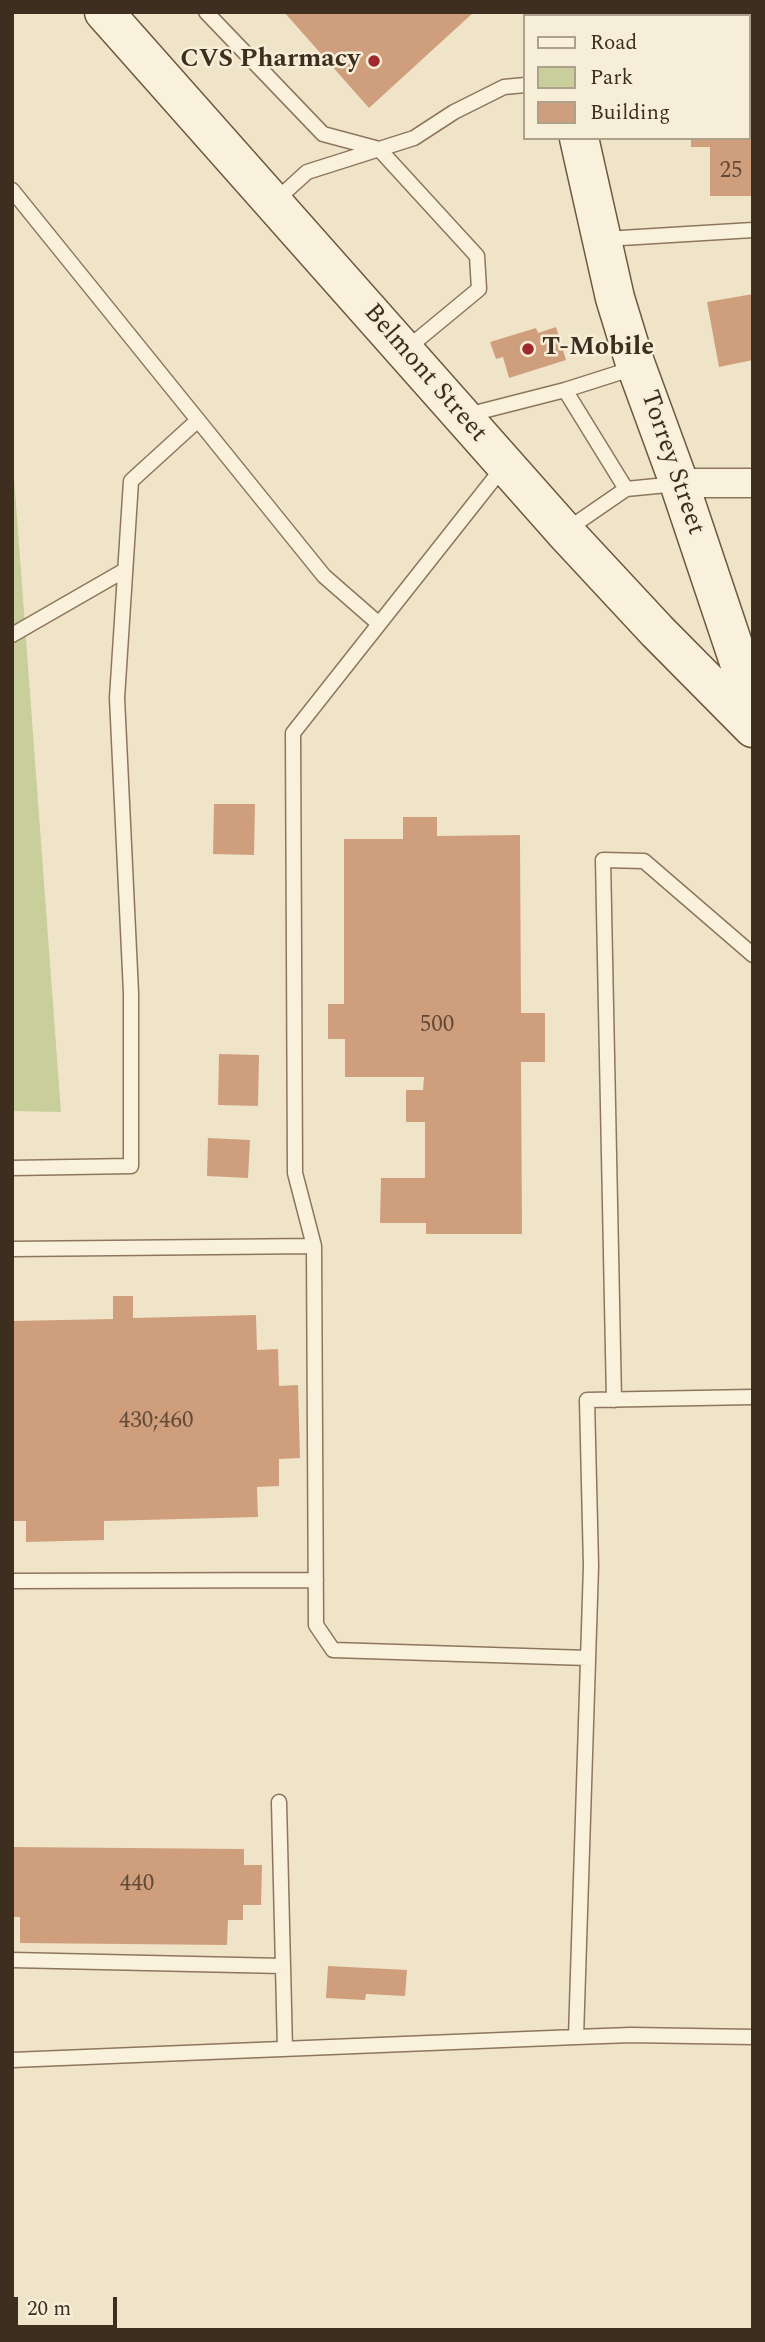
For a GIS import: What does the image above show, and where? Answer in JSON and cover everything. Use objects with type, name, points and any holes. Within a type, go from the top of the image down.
[{"type":"main road","name":"Belmont Street","points":[[104,12],[504,466],[657,631],[753,728]]},
{"type":"main road","name":"Torrey Street","points":[[579,140],[615,298],[753,704]]},
{"type":"street","points":[[660,14],[704,12]]},
{"type":"street","points":[[679,483],[753,483]]},
{"type":"lane","points":[[206,12],[323,134],[379,149],[477,256],[479,289],[404,352]]},
{"type":"lane","points":[[274,202],[307,172],[414,138],[454,112],[504,88],[524,85]]},
{"type":"lane","points":[[12,190],[324,576],[379,624]]},
{"type":"lane","points":[[600,239],[753,230]]},
{"type":"lane","points":[[461,417],[565,390],[637,366]]},
{"type":"lane","points":[[565,390],[625,489]]},
{"type":"lane","points":[[12,1168],[131,1166],[131,993],[117,698],[131,481],[198,420]]},
{"type":"lane","points":[[504,466],[293,733],[295,1174],[314,1245],[316,1625],[333,1650],[588,1658]]},
{"type":"lane","points":[[564,531],[625,489],[679,483]]},
{"type":"lane","points":[[12,635],[125,570]]},
{"type":"lane","points":[[614,1400],[603,860],[644,861],[753,955]]},
{"type":"lane","points":[[12,1249],[314,1245]]},
{"type":"lane","points":[[576,2038],[591,1566],[587,1400],[753,1397]]},
{"type":"lane","points":[[12,1581],[316,1580]]},
{"type":"lane","points":[[279,1802],[285,2049]]},
{"type":"lane","points":[[12,1960],[283,1966]]},
{"type":"lane","points":[[12,2060],[631,2035],[753,2037]]},
{"type":"green space","points":[[12,450],[61,1112],[12,1111]]},
{"type":"building","name":"CVS Pharmacy","points":[[284,12],[474,12],[369,108]]},
{"type":"building","points":[[753,103],[753,196],[710,196],[710,147],[691,147],[691,140],[751,140]]},
{"type":"building","points":[[753,294],[753,360],[719,367],[707,302]]},
{"type":"building","name":"T-Mobile","points":[[556,327],[566,360],[509,378],[503,357],[496,359],[490,342],[536,328],[538,333]]},
{"type":"building","points":[[214,804],[255,804],[254,855],[213,854]]},
{"type":"building","points":[[403,817],[437,817],[437,836],[520,835],[521,1013],[545,1013],[545,1062],[521,1062],[522,1234],[426,1234],[426,1223],[380,1223],[381,1178],[425,1178],[425,1122],[406,1122],[406,1090],[423,1090],[424,1077],[345,1077],[345,1039],[328,1039],[328,1004],[344,1004],[344,839],[403,839]]},
{"type":"building","points":[[219,1054],[259,1055],[258,1106],[218,1105]]},
{"type":"building","points":[[208,1138],[250,1140],[248,1178],[207,1176]]},
{"type":"building","points":[[113,1296],[133,1296],[133,1318],[256,1315],[257,1350],[278,1349],[279,1386],[298,1385],[300,1458],[279,1459],[279,1486],[257,1487],[258,1517],[104,1521],[104,1540],[26,1542],[26,1521],[12,1521],[12,1321],[113,1319]]},
{"type":"building","points":[[12,1847],[244,1849],[244,1865],[262,1865],[261,1905],[243,1905],[243,1920],[228,1920],[227,1945],[20,1943],[20,1917],[12,1917]]},
{"type":"building","points":[[328,1966],[407,1970],[405,1996],[366,1994],[365,2000],[326,1998]]},
{"type":"place","name":"CVS Pharmacy","points":[[374,61]]},
{"type":"place","name":"T-Mobile","points":[[528,349]]}]
